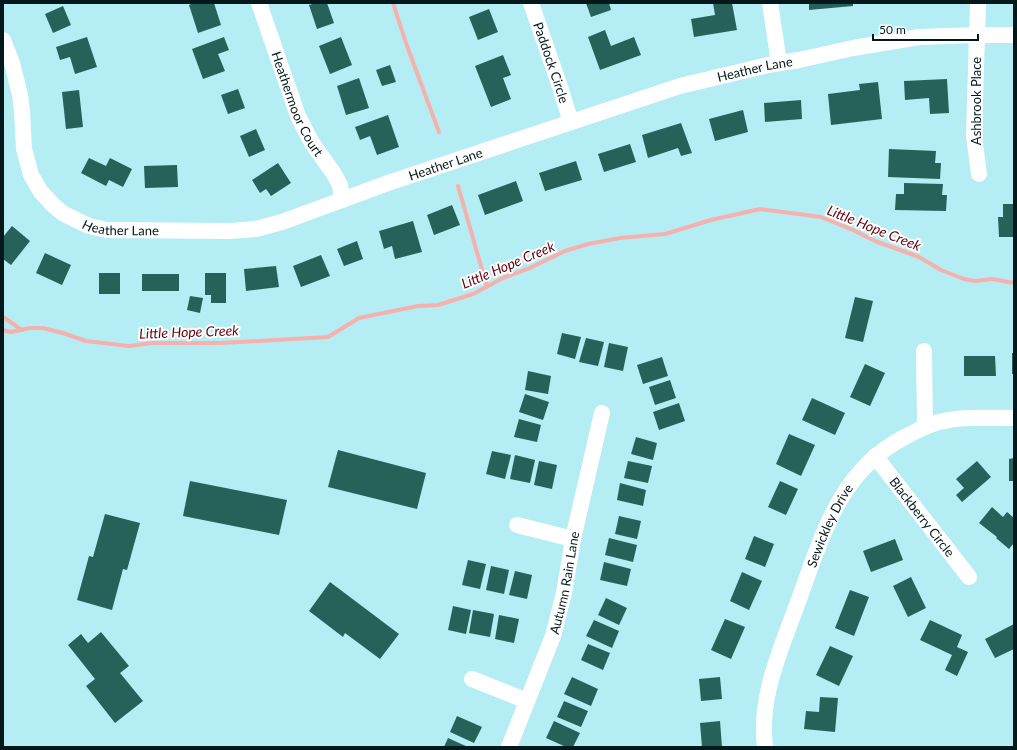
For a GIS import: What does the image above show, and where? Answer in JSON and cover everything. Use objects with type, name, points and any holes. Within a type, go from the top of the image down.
[{"type":"street","name":"Heathermoor Court","points":[[259,3],[298,116],[312,143],[334,174],[340,186],[342,200]]},
{"type":"street","name":"Paddock Circle","points":[[531,3],[571,122]]},
{"type":"street","points":[[770,3],[779,63]]},
{"type":"street","name":"Ashbrook Place","points":[[978,3],[974,136],[979,174]]},
{"type":"street","name":"Heather Lane","points":[[3,40],[12,63],[20,95],[24,149],[31,175],[41,192],[54,206],[64,214],[80,223],[107,230],[230,231],[256,229],[282,222],[388,183],[680,86],[715,77],[853,48],[919,37],[1014,35]]},
{"type":"street","points":[[924,351],[925,426]]},
{"type":"street","name":"Autumn Rain Lane","points":[[509,747],[553,636],[564,593],[573,539],[602,414]]},
{"type":"street","name":"Sewickley Drive","points":[[765,747],[764,722],[767,695],[774,668],[828,522],[841,497],[855,476],[875,456],[891,444],[925,426],[939,422],[961,419],[1014,418]]},
{"type":"street","name":"Blackberry Circle","points":[[875,456],[970,577]]},
{"type":"street","points":[[517,525],[573,539]]},
{"type":"street","points":[[472,679],[527,702]]},
{"type":"building","points":[[193,3],[214,3],[221,25],[198,33],[189,5]]},
{"type":"building","points":[[316,3],[327,3],[334,23],[317,29],[309,5]]},
{"type":"building","points":[[586,3],[609,3],[611,10],[591,17]]},
{"type":"building","points":[[713,3],[732,3],[737,30],[694,37],[691,19],[715,15]]},
{"type":"building","points":[[809,3],[853,3],[853,6],[809,10]]},
{"type":"building","points":[[63,6],[71,25],[53,33],[45,14]]},
{"type":"building","points":[[489,9],[498,32],[478,40],[469,17]]},
{"type":"building","points":[[605,30],[611,46],[634,37],[641,55],[600,70],[588,37]]},
{"type":"building","points":[[87,37],[97,67],[75,74],[70,57],[60,60],[56,47]]},
{"type":"building","points":[[224,37],[229,50],[218,54],[225,71],[203,79],[192,49]]},
{"type":"building","points":[[341,37],[352,65],[330,74],[319,46]]},
{"type":"building","points":[[503,55],[511,75],[503,78],[511,99],[491,107],[475,66]]},
{"type":"building","points":[[390,65],[396,82],[382,86],[376,70]]},
{"type":"building","points":[[359,78],[369,108],[346,115],[337,86]]},
{"type":"building","points":[[947,79],[949,113],[930,114],[929,98],[905,100],[904,81]]},
{"type":"building","points":[[878,82],[882,119],[831,125],[828,94],[860,90],[859,84]]},
{"type":"building","points":[[238,89],[245,108],[228,114],[221,95]]},
{"type":"building","points":[[79,90],[83,127],[66,129],[62,92]]},
{"type":"building","points":[[801,100],[802,119],[765,122],[764,103]]},
{"type":"building","points":[[743,110],[748,132],[715,141],[709,119]]},
{"type":"building","points":[[388,115],[399,147],[377,155],[370,136],[360,140],[355,127]]},
{"type":"building","points":[[681,123],[692,153],[681,156],[678,148],[648,158],[642,135]]},
{"type":"building","points":[[256,129],[265,150],[249,157],[240,136]]},
{"type":"building","points":[[630,144],[636,162],[604,172],[598,154]]},
{"type":"building","points":[[889,149],[936,151],[935,163],[941,163],[940,179],[888,177]]},
{"type":"building","points":[[89,158],[106,166],[110,158],[132,169],[123,187],[109,180],[106,186],[81,173]]},
{"type":"building","points":[[576,161],[582,180],[545,191],[539,173]]},
{"type":"building","points":[[278,163],[291,183],[271,196],[266,189],[260,193],[252,180]]},
{"type":"building","points":[[177,165],[178,187],[145,188],[144,166]]},
{"type":"building","points":[[516,181],[523,201],[485,215],[478,195]]},
{"type":"building","points":[[904,183],[943,184],[942,195],[947,195],[946,211],[895,210],[896,194],[904,194]]},
{"type":"building","points":[[1003,204],[1014,204],[1014,237],[999,237],[998,217],[1003,217]]},
{"type":"building","points":[[452,205],[460,225],[434,235],[427,215]]},
{"type":"building","points":[[413,221],[422,252],[395,259],[392,246],[384,249],[379,231]]},
{"type":"building","points":[[12,226],[30,241],[11,265],[3,259],[3,237]]},
{"type":"building","points":[[357,241],[363,259],[344,266],[337,249]]},
{"type":"building","points":[[45,253],[71,265],[62,285],[36,273]]},
{"type":"building","points":[[321,255],[330,276],[301,287],[293,266]]},
{"type":"building","points":[[276,266],[279,287],[246,291],[244,269]]},
{"type":"building","points":[[99,273],[120,273],[120,294],[99,294]]},
{"type":"building","points":[[205,273],[226,273],[226,303],[211,303],[211,295],[205,295]]},
{"type":"building","points":[[142,274],[179,274],[179,291],[142,291]]},
{"type":"building","points":[[190,296],[203,298],[200,313],[187,310]]},
{"type":"building","points":[[855,297],[873,301],[863,342],[845,338]]},
{"type":"building","points":[[562,333],[581,337],[575,359],[557,354]]},
{"type":"building","points":[[586,338],[604,342],[598,366],[579,362]]},
{"type":"building","points":[[609,343],[628,347],[623,371],[604,367]]},
{"type":"building","points":[[1012,353],[1014,353],[1014,374],[1012,374]]},
{"type":"building","points":[[964,356],[995,356],[996,376],[964,376]]},
{"type":"building","points":[[662,357],[668,376],[643,384],[637,365]]},
{"type":"building","points":[[865,364],[885,373],[870,406],[850,397]]},
{"type":"building","points":[[528,371],[551,376],[548,394],[525,390]]},
{"type":"building","points":[[670,380],[676,398],[655,405],[649,387]]},
{"type":"building","points":[[525,394],[549,402],[543,420],[519,412]]},
{"type":"building","points":[[812,398],[845,413],[835,435],[802,420]]},
{"type":"building","points":[[679,403],[685,421],[659,430],[653,412]]},
{"type":"building","points":[[519,419],[541,425],[537,442],[514,437]]},
{"type":"building","points":[[789,434],[815,445],[801,476],[776,464]]},
{"type":"building","points":[[636,437],[657,443],[653,460],[631,454]]},
{"type":"building","points":[[338,450],[426,473],[417,509],[328,487]]},
{"type":"building","points":[[492,451],[511,455],[505,479],[486,474]]},
{"type":"building","points":[[515,455],[535,460],[530,483],[510,479]]},
{"type":"building","points":[[1014,458],[1014,481],[1009,481],[1009,459]]},
{"type":"building","points":[[539,461],[557,465],[552,489],[534,485]]},
{"type":"building","points":[[628,461],[652,466],[648,483],[624,478]]},
{"type":"building","points":[[977,461],[991,477],[962,502],[956,495],[964,488],[956,479]]},
{"type":"building","points":[[190,481],[287,500],[279,535],[183,516]]},
{"type":"building","points":[[780,481],[798,489],[786,515],[768,507]]},
{"type":"building","points":[[620,483],[646,490],[643,506],[617,500]]},
{"type":"building","points":[[992,507],[1003,517],[1007,512],[1014,518],[1014,543],[1009,549],[996,538],[997,537],[979,523]]},
{"type":"building","points":[[105,514],[140,523],[127,570],[123,569],[112,610],[77,600],[89,556],[93,557]]},
{"type":"building","points":[[619,516],[641,521],[637,539],[615,534]]},
{"type":"building","points":[[754,536],[774,544],[765,567],[745,559]]},
{"type":"building","points":[[609,538],[637,545],[633,562],[605,555]]},
{"type":"building","points":[[895,539],[903,560],[871,572],[863,551]]},
{"type":"building","points":[[468,560],[486,564],[480,589],[462,585]]},
{"type":"building","points":[[604,562],[631,569],[627,586],[600,580]]},
{"type":"building","points":[[491,566],[509,570],[504,594],[486,590]]},
{"type":"building","points":[[515,571],[532,575],[527,599],[509,595]]},
{"type":"building","points":[[742,572],[762,581],[749,610],[730,601]]},
{"type":"building","points":[[911,577],[926,608],[908,617],[893,586]]},
{"type":"building","points":[[330,582],[399,634],[380,659],[345,633],[343,637],[309,611]]},
{"type":"building","points":[[850,590],[869,597],[854,636],[835,628]]},
{"type":"building","points":[[606,598],[627,608],[619,625],[598,615]]},
{"type":"building","points":[[453,606],[471,610],[466,634],[448,630]]},
{"type":"building","points":[[473,610],[494,614],[490,637],[469,633]]},
{"type":"building","points":[[499,615],[519,619],[514,643],[495,639]]},
{"type":"building","points":[[725,619],[745,627],[731,659],[711,650]]},
{"type":"building","points":[[594,620],[619,631],[612,648],[586,636]]},
{"type":"building","points":[[930,620],[962,635],[957,647],[968,652],[957,676],[945,670],[952,655],[920,640]]},
{"type":"building","points":[[1014,624],[1014,649],[995,658],[985,639]]},
{"type":"building","points":[[101,632],[129,666],[120,673],[143,701],[115,723],[86,686],[95,679],[68,645],[81,634],[88,643]]},
{"type":"building","points":[[588,644],[610,653],[603,670],[581,660]]},
{"type":"building","points":[[830,646],[853,656],[839,686],[816,675]]},
{"type":"building","points":[[572,677],[598,689],[591,706],[564,694]]},
{"type":"building","points":[[720,677],[722,699],[701,701],[699,679]]},
{"type":"building","points":[[820,697],[838,698],[835,732],[804,729],[806,711],[819,712]]},
{"type":"building","points":[[564,701],[588,711],[581,727],[557,717]]},
{"type":"building","points":[[457,716],[482,727],[474,743],[450,732]]},
{"type":"building","points":[[554,721],[580,733],[573,747],[566,747],[546,738]]},
{"type":"building","points":[[720,721],[722,747],[702,747],[700,723]]},
{"type":"building","points":[[448,738],[468,747],[444,747]]},
{"type":"waterway","points":[[393,3],[439,132]]},
{"type":"waterway","points":[[458,186],[487,287]]},
{"type":"waterway","name":"Little Hope Creek","points":[[3,330],[11,332],[30,328],[43,328],[86,341],[129,346],[153,343],[221,343],[328,337],[359,318],[418,306],[438,305],[473,294],[503,278],[530,268],[565,251],[588,244],[620,238],[665,234],[711,220],[760,209],[821,217],[875,241],[919,257],[941,270],[964,279],[975,281],[992,279],[1014,283]]},
{"type":"waterway","points":[[3,317],[22,330]]}]
